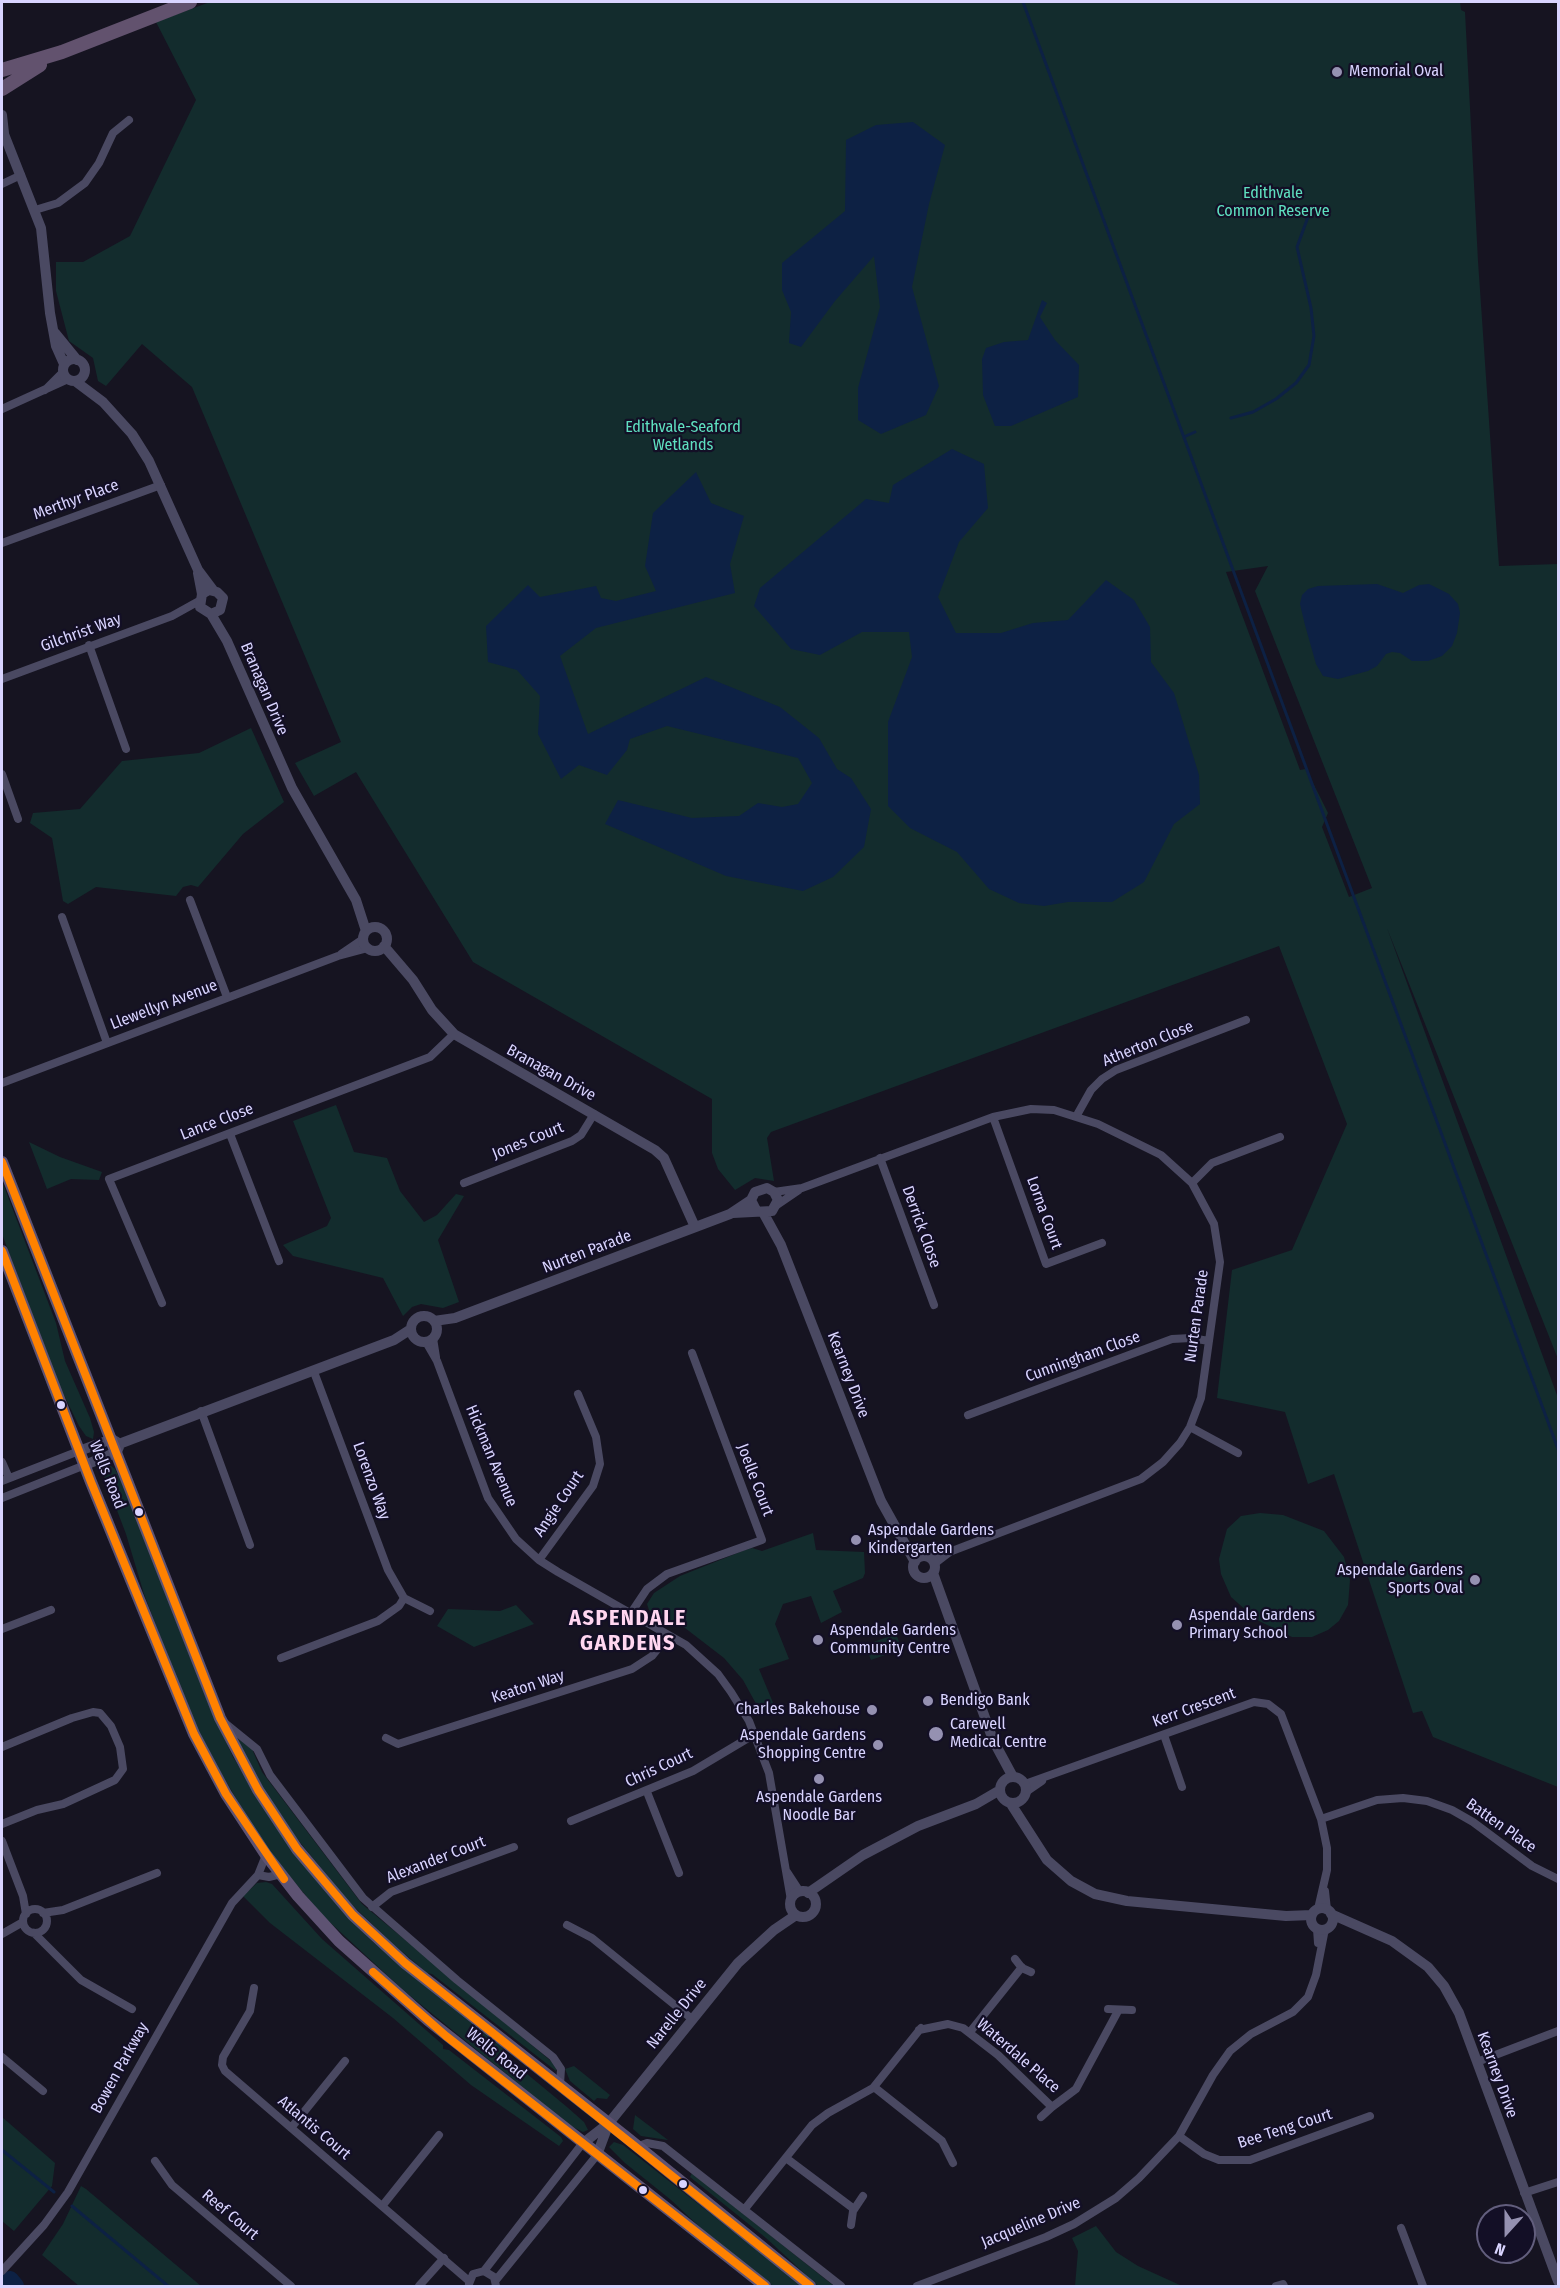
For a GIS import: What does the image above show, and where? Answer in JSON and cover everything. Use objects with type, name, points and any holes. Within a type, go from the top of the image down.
[{"type":"highway","points":[[2,70],[62,52],[190,2]]},
{"type":"highway","points":[[2,89],[62,52]]},
{"type":"highway","points":[[2,82],[2,89]]},
{"type":"main road","name":"Wells Road","points":[[2,1162],[116,1445],[220,1718],[272,1813],[297,1849],[341,1903],[411,1969],[639,2146],[810,2286]]},
{"type":"main road","name":"Wells Road","points":[[2,1251],[79,1451],[194,1734],[226,1794],[266,1854],[326,1927],[361,1962],[446,2036],[765,2286]]},
{"type":"street","name":"Branagan Drive","points":[[2,116],[3,131],[35,210],[43,239],[46,291],[57,350],[70,375],[103,402],[132,434],[161,485],[198,570],[207,606],[227,641],[292,788],[358,907],[371,940],[413,980],[432,1010],[454,1034],[645,1142],[664,1158],[692,1229]]},
{"type":"street","points":[[35,210],[58,203],[85,183],[99,163],[113,133],[129,120]]},
{"type":"street","points":[[2,184],[21,176]]},
{"type":"street","name":"Branagan Drive","points":[[55,333],[77,360]]},
{"type":"street","points":[[2,409],[43,392],[84,367],[77,360],[70,360],[70,375]]},
{"type":"street","name":"Merthyr Place","points":[[2,543],[161,485]]},
{"type":"street","name":"Branagan Drive","points":[[198,570],[213,590],[223,598],[207,606]]},
{"type":"street","points":[[207,606],[213,590]]},
{"type":"street","name":"Gilchrist Way","points":[[2,680],[89,645],[207,606]]},
{"type":"street","points":[[89,645],[126,749]]},
{"type":"street","points":[[2,774],[18,819]]},
{"type":"street","points":[[190,900],[227,998]]},
{"type":"street","points":[[62,916],[107,1042]]},
{"type":"street","name":"Llewellyn Avenue","points":[[2,1083],[338,956],[371,940]]},
{"type":"street","name":"Atherton Close","points":[[1077,1115],[1091,1090],[1101,1079],[1116,1070],[1246,1020]]},
{"type":"street","name":"Lance Close","points":[[162,1303],[109,1179],[430,1058],[454,1034]]},
{"type":"street","name":"Nurten Parade","points":[[774,1192],[802,1188],[993,1117],[1031,1108],[1077,1115],[1161,1155],[1192,1183],[1214,1224],[1220,1262],[1201,1398],[1190,1427],[1163,1462],[1142,1479],[952,1551],[926,1565]]},
{"type":"street","name":"Jones Court","points":[[464,1182],[572,1141],[581,1135],[594,1114]]},
{"type":"street","name":"Lorna Court","points":[[993,1117],[1046,1264],[1102,1243]]},
{"type":"street","points":[[230,1134],[279,1261]]},
{"type":"street","points":[[1192,1183],[1212,1163],[1280,1137]]},
{"type":"street","name":"Derrick Close","points":[[880,1158],[934,1305]]},
{"type":"street","points":[[774,1192],[767,1188],[758,1189],[757,1208],[776,1207]]},
{"type":"street","name":"Nurten Parade","points":[[776,1207],[802,1188]]},
{"type":"street","name":"Kearney Drive","points":[[774,1192],[777,1233]]},
{"type":"street","name":"Nurten Parade","points":[[85,1465],[116,1445],[201,1411],[314,1372],[394,1340],[426,1333],[455,1318],[730,1214],[757,1208]]},
{"type":"street","name":"Kearney Drive","points":[[757,1208],[777,1233],[881,1501],[895,1526],[926,1565],[1000,1758],[1008,1792],[1028,1832],[1047,1860],[1081,1888],[1095,1894],[1127,1901],[1322,1919],[1357,1925],[1392,1941],[1428,1967],[1444,1986],[1459,2013],[1558,2282]]},
{"type":"street","name":"Hickman Avenue","points":[[426,1333],[488,1498],[516,1539],[539,1560],[686,1645],[718,1674],[755,1734],[769,1773],[792,1907]]},
{"type":"street","name":"Cunningham Close","points":[[968,1415],[1172,1339],[1209,1341]]},
{"type":"street","name":"Joelle Court","points":[[631,1613],[647,1589],[667,1574],[762,1540],[692,1353]]},
{"type":"street","name":"Lorenzo Way","points":[[314,1372],[385,1562],[404,1598]]},
{"type":"street","name":"Angie Court","points":[[539,1560],[592,1486],[600,1464],[596,1437],[578,1394]]},
{"type":"street","points":[[201,1411],[250,1545]]},
{"type":"street","points":[[1190,1427],[1238,1453]]},
{"type":"street","name":"Nurten Parade","points":[[79,1451],[116,1445]]},
{"type":"street","points":[[2,1462],[5,1479],[79,1451]]},
{"type":"street","points":[[2,1498],[85,1465]]},
{"type":"street","points":[[281,1658],[378,1621],[399,1606],[404,1598],[430,1611]]},
{"type":"street","points":[[2,1629],[51,1610]]},
{"type":"street","name":"Keaton Way","points":[[386,1738],[398,1744],[632,1670],[652,1656],[668,1635]]},
{"type":"street","name":"Kerr Crescent","points":[[1025,1788],[1050,1776],[1254,1702],[1268,1704],[1281,1714],[1321,1819],[1327,1848],[1322,1919]]},
{"type":"street","points":[[2,1747],[72,1718],[93,1712],[100,1713],[111,1726],[120,1748],[123,1769],[115,1780],[63,1804],[37,1810],[2,1824]]},
{"type":"street","name":"Wells Road","points":[[220,1718],[257,1749],[270,1775],[372,1907],[456,1980],[553,2057],[561,2072],[560,2084]]},
{"type":"street","name":"Chris Court","points":[[571,1821],[647,1792],[693,1771],[755,1734]]},
{"type":"street","points":[[1164,1735],[1182,1787]]},
{"type":"street","points":[[808,1895],[812,1913],[804,1917],[792,1907],[808,1895],[830,1880],[863,1855],[918,1826],[1008,1792],[1025,1788]]},
{"type":"street","points":[[1008,1792],[1025,1788]]},
{"type":"street","points":[[647,1792],[679,1873]]},
{"type":"street","name":"Batten Place","points":[[1321,1819],[1377,1800],[1403,1798],[1427,1801],[1459,1814],[1532,1866],[1558,1879]]},
{"type":"street","points":[[2,1841],[23,1896],[28,1921],[49,1948],[81,1980],[132,2009]]},
{"type":"street","name":"Alexander Court","points":[[372,1907],[391,1892],[514,1847]]},
{"type":"street","name":"Bowen Parkway","points":[[2,2271],[44,2225],[68,2192],[232,1903],[258,1875],[266,1854]]},
{"type":"street","name":"Hickman Avenue","points":[[785,1869],[808,1895]]},
{"type":"street","points":[[3,1933],[28,1921],[44,1922],[63,1910],[158,1873]]},
{"type":"street","points":[[258,1875],[269,1877],[281,1874]]},
{"type":"street","name":"Narelle Drive","points":[[582,2144],[609,2123],[738,1963],[774,1930],[792,1907]]},
{"type":"street","name":"Jacqueline Drive","points":[[917,2286],[1046,2237],[1094,2212],[1139,2178],[1179,2136],[1213,2075],[1230,2051],[1251,2034],[1293,2012],[1308,1996],[1316,1975],[1322,1919]]},
{"type":"street","points":[[28,1921],[44,1922]]},
{"type":"street","points":[[44,1922],[49,1948]]},
{"type":"street","points":[[567,1925],[592,1938],[692,2019]]},
{"type":"street","points":[[1015,1959],[1031,1972]]},
{"type":"street","points":[[969,2032],[1022,1967]]},
{"type":"street","name":"Atlantis Court","points":[[254,1988],[250,2011],[223,2057],[222,2065],[225,2072],[471,2281]]},
{"type":"street","points":[[1108,2009],[1132,2010]]},
{"type":"street","name":"Waterdale Place","points":[[874,2086],[920,2029],[951,2024],[969,2032],[1005,2062],[1052,2107],[1076,2089],[1118,2011]]},
{"type":"street","points":[[1477,2062],[1558,2031]]},
{"type":"street","points":[[2,2057],[42,2091]]},
{"type":"street","points":[[291,2128],[345,2061]]},
{"type":"street","points":[[744,2210],[812,2125],[874,2086],[942,2141],[953,2163]]},
{"type":"street","points":[[1041,2117],[1052,2107]]},
{"type":"street","name":"Bee Teng Court","points":[[1179,2136],[1204,2154],[1219,2160],[1250,2160],[1370,2116]]},
{"type":"street","name":"Narelle Drive","points":[[597,2155],[609,2123]]},
{"type":"street","points":[[383,2205],[439,2135]]},
{"type":"street","points":[[471,2281],[484,2271],[582,2144]]},
{"type":"street","points":[[639,2146],[647,2144],[663,2146],[841,2286]]},
{"type":"street","points":[[484,2271],[496,2283],[529,2238],[597,2155]]},
{"type":"street","points":[[786,2158],[854,2209]]},
{"type":"street","name":"Reef Court","points":[[155,2161],[172,2185],[291,2286]]},
{"type":"street","points":[[1524,2193],[1558,2182]]},
{"type":"street","points":[[547,2189],[561,2199]]},
{"type":"street","points":[[851,2225],[854,2209],[863,2196]]},
{"type":"street","points":[[1401,2228],[1423,2286]]},
{"type":"street","points":[[516,2229],[529,2238]]},
{"type":"street","points":[[419,2286],[444,2258]]},
{"type":"street","points":[[1276,2286],[1283,2284],[1284,2286]]},
{"type":"green space","name":"Edithvale-Seaford Wetlands","points":[[210,2],[1460,2],[1461,10],[1465,12],[1478,261],[1499,566],[1558,564],[1558,1359],[1387,928],[1558,1398],[1558,1787],[1433,1737],[1422,1711],[1413,1713],[1334,1474],[1308,1484],[1285,1412],[1217,1398],[1232,1270],[1292,1250],[1347,1124],[1279,946],[771,1132],[767,1138],[774,1181],[755,1178],[735,1190],[718,1169],[712,1153],[712,1099],[473,962],[356,772],[314,796],[295,763],[341,742],[192,387],[142,344],[106,386],[98,381],[93,358],[69,341],[56,291],[56,262],[83,262],[130,236],[196,100],[156,22]],"holes":[[[1268,566],[1255,591],[1372,888],[1349,897],[1322,827],[1328,813],[1306,769],[1300,770],[1226,572]]]},
{"type":"green space","points":[[251,728],[284,802],[243,834],[198,887],[191,885],[183,887],[176,896],[96,887],[68,904],[63,901],[52,838],[30,823],[33,813],[80,809],[122,761],[199,753]]},
{"type":"green space","points":[[336,1105],[354,1152],[387,1158],[400,1191],[424,1222],[437,1215],[456,1194],[464,1196],[438,1240],[459,1302],[443,1308],[421,1304],[412,1307],[403,1316],[383,1278],[293,1256],[283,1245],[327,1226],[331,1218],[293,1121]]},
{"type":"green space","points":[[29,1142],[60,1157],[102,1172],[99,1180],[71,1179],[47,1189]]},
{"type":"green space","points":[[2,1181],[56,1323],[65,1361],[90,1418],[94,1432],[93,1439],[86,1436],[79,1426],[60,1387],[2,1234]]},
{"type":"green space","points":[[107,1463],[115,1469],[120,1479],[211,1710],[233,1757],[254,1791],[340,1908],[373,1942],[500,2045],[515,2064],[584,2122],[588,2130],[583,2132],[569,2125],[403,1990],[321,1914],[263,1844],[204,1744],[187,1706],[144,1594],[126,1534],[102,1471]]},
{"type":"green space","points":[[1260,1513],[1283,1515],[1324,1531],[1344,1557],[1350,1580],[1348,1605],[1339,1621],[1328,1630],[1312,1637],[1292,1637],[1257,1620],[1231,1597],[1221,1574],[1219,1559],[1227,1529],[1241,1516]]},
{"type":"green space","points":[[813,1533],[816,1550],[864,1552],[865,1573],[863,1578],[833,1591],[842,1612],[821,1623],[811,1596],[783,1604],[775,1624],[789,1659],[759,1669],[774,1705],[760,1711],[743,1680],[724,1658],[685,1628],[649,1610],[647,1604],[654,1593],[680,1576],[745,1550],[752,1548],[762,1551]]},
{"type":"green space","points":[[516,1605],[534,1624],[474,1647],[437,1626],[448,1609],[500,1611]]},
{"type":"green space","points":[[896,1634],[902,1649],[871,1660],[865,1645]]},
{"type":"green space","points":[[236,1737],[252,1749],[262,1772],[362,1904],[551,2061],[557,2067],[556,2071],[432,1974],[427,1973],[346,1899],[295,1836],[258,1781]]},
{"type":"green space","points":[[257,1883],[272,1884],[322,1939],[443,2045],[443,2049],[449,2050],[561,2137],[563,2141],[559,2146],[471,2085],[393,2018],[270,1923],[243,1896]]},
{"type":"green space","points":[[574,2066],[610,2095],[607,2099],[597,2098],[594,2101],[570,2081],[565,2069]]},
{"type":"green space","points":[[635,2115],[668,2140],[641,2136],[633,2129]]},
{"type":"green space","points":[[2,2117],[55,2163],[52,2186],[14,2231],[2,2221]]},
{"type":"green space","points":[[614,2142],[623,2145],[803,2286],[773,2286],[707,2234],[671,2200],[625,2163],[609,2147]]},
{"type":"green space","points":[[692,2173],[834,2286],[818,2286],[766,2238],[690,2177]]},
{"type":"green space","points":[[81,2186],[201,2286],[79,2286],[42,2255],[63,2224]]},
{"type":"green space","points":[[1096,2226],[1116,2252],[1138,2266],[1182,2286],[1075,2286],[1078,2251],[1072,2238]]},
{"type":"water","points":[[913,122],[945,145],[929,204],[912,287],[939,386],[926,415],[881,434],[858,420],[858,388],[880,307],[874,256],[835,301],[801,347],[789,343],[791,312],[782,290],[782,263],[845,211],[846,140],[876,125]]},
{"type":"water","points":[[1042,300],[1047,303],[1040,317],[1055,340],[1079,365],[1078,397],[1011,426],[995,426],[983,395],[982,359],[986,348],[1004,342],[1028,340]]},
{"type":"water","points":[[952,449],[984,464],[988,508],[959,542],[938,597],[956,633],[1001,633],[1033,623],[1068,620],[1106,580],[1134,600],[1150,627],[1151,662],[1174,693],[1199,775],[1200,804],[1174,824],[1144,882],[1112,902],[1068,902],[1044,906],[1019,903],[989,889],[957,852],[910,828],[888,806],[888,722],[912,657],[909,632],[862,632],[820,655],[791,649],[754,606],[760,588],[866,499],[889,503],[893,485]]},
{"type":"water","points":[[696,472],[711,503],[744,516],[730,564],[735,593],[596,628],[560,656],[588,734],[706,677],[780,707],[819,738],[837,769],[851,778],[871,809],[864,847],[833,877],[803,891],[726,876],[605,824],[618,800],[692,818],[739,816],[758,803],[782,807],[798,804],[812,783],[798,758],[667,726],[630,739],[627,750],[607,775],[579,765],[561,779],[538,734],[540,696],[517,670],[488,662],[486,626],[528,585],[540,597],[596,586],[601,598],[616,601],[656,591],[645,566],[653,513]]},
{"type":"water","points":[[1377,584],[1403,593],[1419,585],[1429,584],[1449,594],[1458,604],[1460,613],[1452,646],[1442,656],[1428,661],[1412,661],[1400,653],[1392,652],[1386,654],[1377,666],[1368,671],[1338,679],[1323,676],[1316,664],[1305,625],[1300,604],[1302,595],[1308,589],[1318,586]]},
{"type":"waterway","points":[[1023,2],[1558,1449]]},
{"type":"waterway","points":[[1231,418],[1253,412],[1276,399],[1296,383],[1309,365],[1314,336],[1311,308],[1297,247],[1308,217]]},
{"type":"waterway","points":[[1186,436],[1195,432]]},
{"type":"waterway","points":[[2,2150],[54,2192]]},
{"type":"waterway","points":[[72,2206],[168,2286]]},
{"type":"waterway","points":[[10,2280],[15,2286]]},
{"type":"transit line","points":[[2,1162],[220,1718],[258,1790],[297,1849],[353,1915],[405,1963],[810,2286]]},
{"type":"transit line","points":[[2,1251],[91,1482],[194,1734],[226,1794],[284,1879]]},
{"type":"transit line","points":[[373,1972],[446,2036],[765,2286]]},
{"type":"place","name":"Memorial Oval","points":[[1337,72]]},
{"type":"place","name":"Aspendale Gardens Kindergarten","points":[[856,1540]]},
{"type":"place","name":"Aspendale Gardens Sports Oval","points":[[1475,1580]]},
{"type":"place","name":"Aspendale Gardens Primary School","points":[[1177,1625]]},
{"type":"place","name":"Aspendale Gardens Community Centre","points":[[818,1640]]},
{"type":"place","name":"Bendigo Bank","points":[[928,1701]]},
{"type":"place","name":"Charles Bakehouse","points":[[872,1710]]},
{"type":"place","name":"Carewell Medical Centre","points":[[936,1734]]},
{"type":"place","name":"Aspendale Gardens Shopping Centre","points":[[878,1745]]},
{"type":"place","name":"Aspendale Gardens Noodle Bar","points":[[819,1779]]},
{"type":"district","name":"ASPENDALE GARDENS","points":[[628,1632]]},
{"type":"park label","name":"Edithvale Common Reserve","points":[[1273,203]]}]
